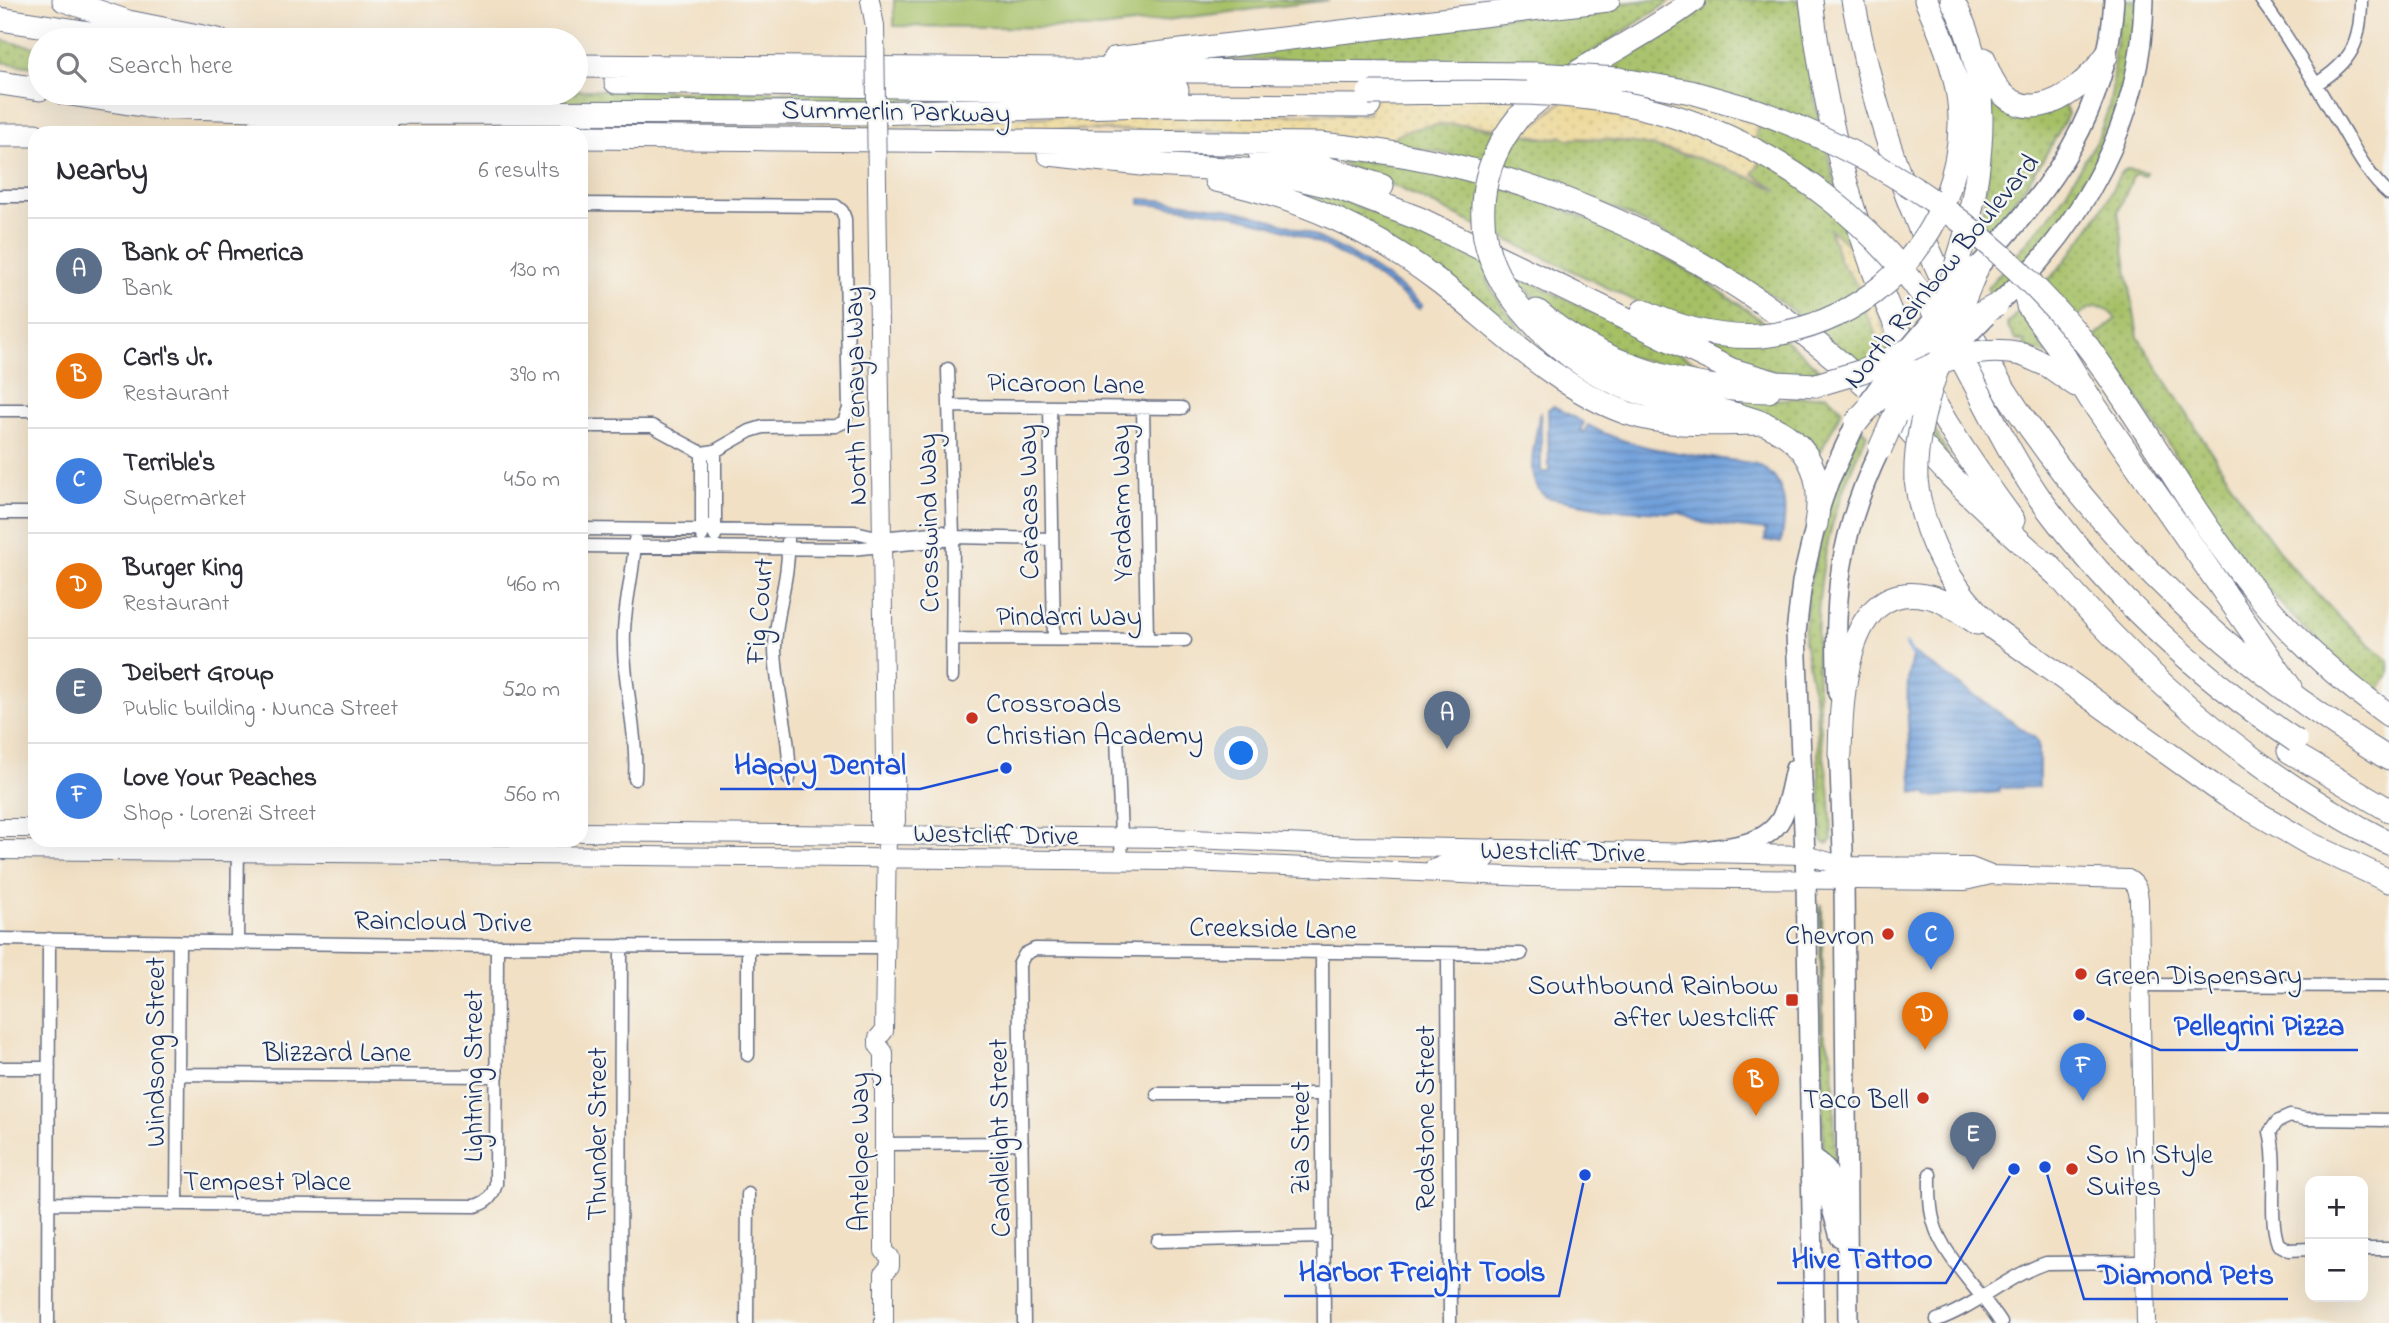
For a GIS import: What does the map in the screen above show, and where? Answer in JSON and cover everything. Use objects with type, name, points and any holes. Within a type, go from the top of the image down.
[{"type":"highway","points":[[64,0],[128,22],[158,28]]},
{"type":"highway","points":[[1045,70],[1160,52],[1608,0]]},
{"type":"highway","points":[[1693,0],[1661,23],[1550,90],[1518,118],[1493,158],[1485,182],[1483,222],[1487,244],[1494,267],[1520,309],[1547,338],[1570,356],[1604,377],[1659,400],[1739,415],[1765,423],[1791,439],[1810,462],[1818,491],[1816,524]]},
{"type":"highway","points":[[1811,0],[1826,92],[1847,187],[1888,309],[1914,365],[1960,443],[2010,516],[2079,601],[2134,658],[2213,728],[2325,807],[2389,843]]},
{"type":"highway","points":[[1853,0],[1879,115],[1912,208],[1951,297],[2006,392],[2062,473],[2140,562],[2219,637],[2302,704],[2389,760]]},
{"type":"highway","points":[[1210,143],[1326,168],[1382,187],[1644,312],[1679,326],[1719,335],[1762,336],[1793,331],[1817,325],[1844,313],[1871,296],[1910,259],[1928,233],[1945,199],[1958,154],[1960,105],[1952,59],[1927,0]]},
{"type":"highway","points":[[1954,0],[1976,32],[1991,78],[2002,93],[2017,102],[2039,106],[2061,100],[2089,77],[2106,57]]},
{"type":"highway","points":[[1954,0],[1971,44],[1980,93],[1979,162],[1940,363],[1917,440],[1916,480],[1929,535],[1950,575],[1977,613],[2010,642]]},
{"type":"highway","points":[[0,19],[58,28]]},
{"type":"highway","points":[[0,29],[28,35]]},
{"type":"highway","name":"Summerlin Parkway","points":[[588,66],[1045,70]]},
{"type":"highway","points":[[1045,70],[1536,74],[1618,79],[1691,92],[1758,111],[1846,148],[1898,176],[1938,202],[2020,270],[2054,305],[2088,347],[2234,564],[2258,595],[2312,653],[2389,715]]},
{"type":"highway","points":[[588,81],[1369,99]]},
{"type":"highway","points":[[0,83],[28,87]]},
{"type":"highway","points":[[147,106],[376,112],[860,113],[1542,94],[1625,104],[1671,115],[1725,136],[1779,164],[1839,206],[1874,238],[1921,293],[1946,331],[2022,471],[2086,556],[2124,597],[2188,658],[2292,746],[2337,782],[2389,810]]},
{"type":"highway","points":[[141,105],[298,126]]},
{"type":"highway","points":[[0,135],[28,135]]},
{"type":"highway","name":"Summerlin Parkway","points":[[588,136],[1210,143]]},
{"type":"highway","points":[[911,140],[1151,165],[1265,171],[1349,191],[1420,219],[1732,370],[1777,383],[1816,385]]},
{"type":"highway","points":[[1210,143],[1320,144],[1379,150],[1437,161],[1542,190],[1660,240],[1745,290],[1832,355],[1884,402],[1945,471],[2058,576]]},
{"type":"highway","points":[[1151,165],[1262,190],[1299,202],[1353,227],[1413,263],[1557,375],[1608,405],[1641,417],[1669,422],[1765,423]]},
{"type":"highway","points":[[1880,449],[1928,341],[1947,319],[1977,268]]},
{"type":"highway","points":[[2029,275],[2025,293],[2029,309],[2061,351],[2091,400],[2302,704]]},
{"type":"highway","points":[[1503,284],[1521,294],[1548,320],[1621,361],[1697,384],[1747,390],[1816,385],[1853,375],[1928,341]]},
{"type":"highway","points":[[1947,319],[1997,305]]},
{"type":"highway","points":[[1856,423],[1881,394],[1912,376],[1940,363],[1979,352],[2022,354],[2060,372],[2091,400]]},
{"type":"highway","points":[[1840,754],[1843,697],[1855,641],[1868,617],[1884,603],[1908,595],[1926,596],[1950,606],[2010,642],[2242,805],[2319,848],[2389,881]]},
{"type":"highway","points":[[2292,746],[2389,796]]},
{"type":"main road","name":"North Tenaya Way","points":[[870,0],[874,26],[885,766],[879,774],[879,822],[887,847]]},
{"type":"main road","name":"North Tenaya Way","points":[[874,26],[877,0]]},
{"type":"main road","name":"North Rainbow Boulevard","points":[[1977,268],[2026,214],[2057,172],[2091,108],[2106,57],[2114,0]]},
{"type":"main road","name":"North Rainbow Boulevard","points":[[1848,1323],[1844,873],[1835,626],[1838,581],[1855,510],[1880,449],[1905,410],[1940,363],[2029,275],[2076,216],[2096,181],[2113,146],[2135,76],[2144,0]]},
{"type":"main road","name":"North Rainbow Boulevard","points":[[1814,1323],[1806,867],[1797,622],[1804,571],[1816,524],[1829,481],[1856,423],[1886,376],[1906,353],[1947,319]]},
{"type":"main road","points":[[1684,853],[1750,842],[1769,833],[1780,821],[1784,811],[1800,748]]},
{"type":"main road","points":[[0,828],[28,828]]},
{"type":"main road","name":"Westcliff Drive","points":[[588,832],[1122,861],[1424,873],[1633,878],[1806,867],[1844,873]]},
{"type":"main road","name":"Westcliff Drive","points":[[588,846],[887,847],[1122,837],[1354,846],[1609,849],[1684,853],[1844,873],[1971,867],[1991,876],[2120,877],[2134,882],[2137,888],[2140,985]]},
{"type":"main road","points":[[1353,870],[1354,846]]},
{"type":"main road","name":"Westcliff Drive","points":[[0,850],[119,847]]},
{"type":"main road","name":"Antelope Way","points":[[884,1323],[884,1273],[877,1266],[877,1258],[884,1251],[884,1053],[878,1045],[878,1038],[884,1031],[887,847]]},
{"type":"main road","points":[[1424,873],[1447,863],[1486,859],[1493,848]]},
{"type":"main road","points":[[1609,849],[1629,862],[1633,878]]},
{"type":"main road","points":[[2140,985],[2146,1323]]},
{"type":"main road","points":[[1811,1157],[1821,1162],[1830,1176],[1830,1201],[1848,1264]]},
{"type":"street","points":[[2261,0],[2368,170],[2389,194]]},
{"type":"street","points":[[2316,84],[2333,73],[2348,58],[2356,43],[2361,24],[2361,0]]},
{"type":"street","points":[[0,196],[28,197]]},
{"type":"street","points":[[588,204],[836,206],[842,211],[845,219],[849,409],[844,422],[835,426],[763,427],[708,452]]},
{"type":"street","name":"Crosswind Way","points":[[948,369],[953,537],[952,677]]},
{"type":"street","name":"Picaroon Lane","points":[[950,406],[1182,408]]},
{"type":"street","name":"Caracas Way","points":[[1050,407],[1054,639]]},
{"type":"street","name":"Yardarm Way","points":[[1143,407],[1147,640]]},
{"type":"street","points":[[0,410],[28,410]]},
{"type":"street","points":[[588,426],[652,426],[708,452]]},
{"type":"street","points":[[708,452],[708,547]]},
{"type":"street","points":[[0,513],[28,513]]},
{"type":"street","points":[[588,529],[855,531],[881,541]]},
{"type":"street","points":[[635,529],[624,632],[628,691],[637,751],[635,779]]},
{"type":"street","name":"Fig Court","points":[[788,530],[775,645],[776,674],[790,754],[789,779]]},
{"type":"street","points":[[588,546],[851,549],[881,541],[944,540],[953,537],[1052,538]]},
{"type":"street","name":"Pindarri Way","points":[[952,639],[1185,640]]},
{"type":"street","points":[[1118,737],[1122,861]]},
{"type":"street","points":[[237,943],[238,847]]},
{"type":"street","name":"Raincloud Drive","points":[[0,939],[497,946],[886,947]]},
{"type":"street","points":[[48,1323],[49,939]]},
{"type":"street","name":"Windsong Street","points":[[177,1204],[179,942]]},
{"type":"street","name":"Lightning Street","points":[[486,1203],[496,1184],[497,946]]},
{"type":"street","name":"Thunder Street","points":[[620,1323],[621,946]]},
{"type":"street","points":[[748,946],[748,1055]]},
{"type":"street","name":"Creekside Lane","points":[[1025,954],[1035,949],[1521,954]]},
{"type":"street","name":"Zia Street","points":[[1322,952],[1324,1323]]},
{"type":"street","name":"Candlelight Street","points":[[1024,1323],[1019,965],[1025,954]]},
{"type":"street","name":"Redstone Street","points":[[1448,954],[1450,1323]]},
{"type":"street","points":[[2140,985],[2389,986]]},
{"type":"street","points":[[0,1068],[49,1068]]},
{"type":"street","name":"Blizzard Lane","points":[[178,1074],[496,1076]]},
{"type":"street","points":[[1157,1094],[1323,1094]]},
{"type":"street","points":[[2305,1249],[2289,1250],[2278,1244],[2273,1231],[2274,1149],[2270,1132],[2277,1122],[2290,1116],[2306,1119],[2389,1120]]},
{"type":"street","points":[[884,1144],[1022,1143]]},
{"type":"street","points":[[1930,1174],[1930,1206],[1934,1226],[1943,1245],[2000,1323]]},
{"type":"street","points":[[747,1323],[748,1194]]},
{"type":"street","name":"Tempest Place","points":[[48,1203],[475,1206],[486,1203]]},
{"type":"street","points":[[1158,1241],[1324,1237]]},
{"type":"street","points":[[2368,1249],[2389,1249]]},
{"type":"street","points":[[1937,1320],[1953,1315],[2031,1268],[2046,1263],[2144,1262]]},
{"type":"green space","points":[[894,0],[1330,0],[1100,28],[894,26]]},
{"type":"green space","points":[[1648,0],[1672,0],[1561,72],[1544,63],[1161,59]]},
{"type":"green space","points":[[1711,0],[1800,0],[1808,63],[1821,126],[1854,250],[1830,230],[1840,262],[1864,294],[1881,340],[1887,335],[1952,464],[1836,345],[1774,297],[1697,250],[1620,211],[1475,160],[1389,142],[1417,127],[1434,124],[1469,125],[1538,138],[1563,136],[1567,139],[1619,141],[1698,158],[1772,187],[1753,174],[1754,142],[1759,121],[1603,66]]},
{"type":"green space","points":[[2121,0],[2138,0],[2122,101],[2081,196],[2034,259],[1992,297],[1987,288],[2055,210],[2098,138],[2112,90]]},
{"type":"green space","points":[[0,40],[28,46],[28,66],[0,62]]},
{"type":"green space","points":[[588,90],[1023,93],[1127,97],[893,107],[482,105],[588,105]]},
{"type":"green space","points":[[1992,94],[2065,105],[2068,114],[2034,174],[1990,228],[1981,221],[1987,181]]},
{"type":"green space","points":[[1332,158],[1418,168],[1469,179],[1518,193],[1613,231],[1703,280],[1785,340],[1824,374],[1799,377],[1732,363],[1650,308]]},
{"type":"green space","points":[[2127,169],[2147,172],[2145,176],[2136,174],[2133,177],[2118,212],[2138,337],[2242,500],[2285,559],[2338,616],[2389,661],[2389,674],[2377,693],[2301,625],[2266,587],[2234,546],[2117,366],[2095,337],[2116,319],[2101,307],[2093,307],[2086,310],[2059,335],[2044,285],[2070,255],[2107,200],[2118,178]]},
{"type":"green space","points":[[1270,183],[1336,198],[1434,235],[1737,382],[1629,357],[1542,306],[1528,290],[1486,279],[1515,322],[1553,358],[1597,386],[1644,407],[1623,405]]},
{"type":"green space","points":[[2019,311],[2052,355],[2024,347],[2025,342],[2015,340],[2007,324]]},
{"type":"green space","points":[[1587,353],[1773,400],[1827,395],[1842,410],[1821,451],[1814,455],[1666,393]]},
{"type":"green space","points":[[1861,428],[1867,434],[1850,472],[1827,545],[1818,616],[1818,693],[1830,793],[1832,840],[1827,844],[1822,840],[1816,706],[1804,641],[1807,594],[1835,485]]},
{"type":"green space","points":[[1822,904],[1823,1030],[1833,1059],[1836,1201],[1823,1156]]},
{"type":"sand","points":[[1369,81],[1545,83],[1507,116],[1536,124],[1582,84],[1642,91],[1759,121],[1754,142],[1767,149],[1753,174],[1778,190],[1702,160],[1648,145],[1567,139],[1563,136],[1544,138],[1454,124],[1418,128],[1402,133],[1389,142],[1267,132],[634,125],[711,120],[1369,114]]},
{"type":"sand","points":[[1830,229],[1854,250],[1887,335],[1880,340],[1864,311],[1864,294],[1840,262]]},
{"type":"water","points":[[1140,199],[1220,208],[1291,226],[1357,258],[1422,305],[1419,309],[1354,262],[1289,231],[1255,220],[1219,213],[1140,204]]},
{"type":"water","points":[[1554,406],[1584,423],[1580,430],[1584,432],[1588,425],[1627,442],[1756,464],[1767,470],[1775,478],[1783,498],[1781,543],[1765,540],[1766,530],[1703,523],[1680,513],[1611,509],[1546,497],[1538,490],[1534,481],[1532,459],[1541,413],[1541,472],[1549,472],[1548,409]]},
{"type":"water","points":[[1914,653],[2035,738],[2039,746],[2039,787],[2000,788],[1999,792],[1930,797],[1926,793],[1913,792],[1907,700],[1910,665]]},
{"type":"waterway","points":[[1906,644],[1914,658]]},
{"type":"place","name":"Crossroads Christian Academy","points":[[972,718]]},
{"type":"place","name":"Bank of America","points":[[1447,749]]},
{"type":"place","name":"Happy Dental","points":[[1006,768]]},
{"type":"place","name":"Chevron","points":[[1888,934]]},
{"type":"place","name":"Terrible's","points":[[1931,970]]},
{"type":"place","name":"Green Dispensary","points":[[2081,974]]},
{"type":"place","name":"Southbound Rainbow after Westcliff","points":[[1792,1000]]},
{"type":"place","name":"Pellegrini Pizza","points":[[2079,1015]]},
{"type":"place","name":"Burger King","points":[[1925,1050]]},
{"type":"place","name":"Taco Bell","points":[[1923,1098]]},
{"type":"place","name":"Love Your Peaches","points":[[2083,1101]]},
{"type":"place","name":"Carl's Jr.","points":[[1756,1116]]},
{"type":"place","name":"Diamond Pets","points":[[2045,1167]]},
{"type":"place","name":"Hive Tattoo","points":[[2014,1169]]},
{"type":"place","name":"So In Style Suites","points":[[2072,1169]]},
{"type":"place","name":"Deibert Group","points":[[1973,1170]]},
{"type":"place","name":"Harbor Freight Tools","points":[[1585,1175]]}]
